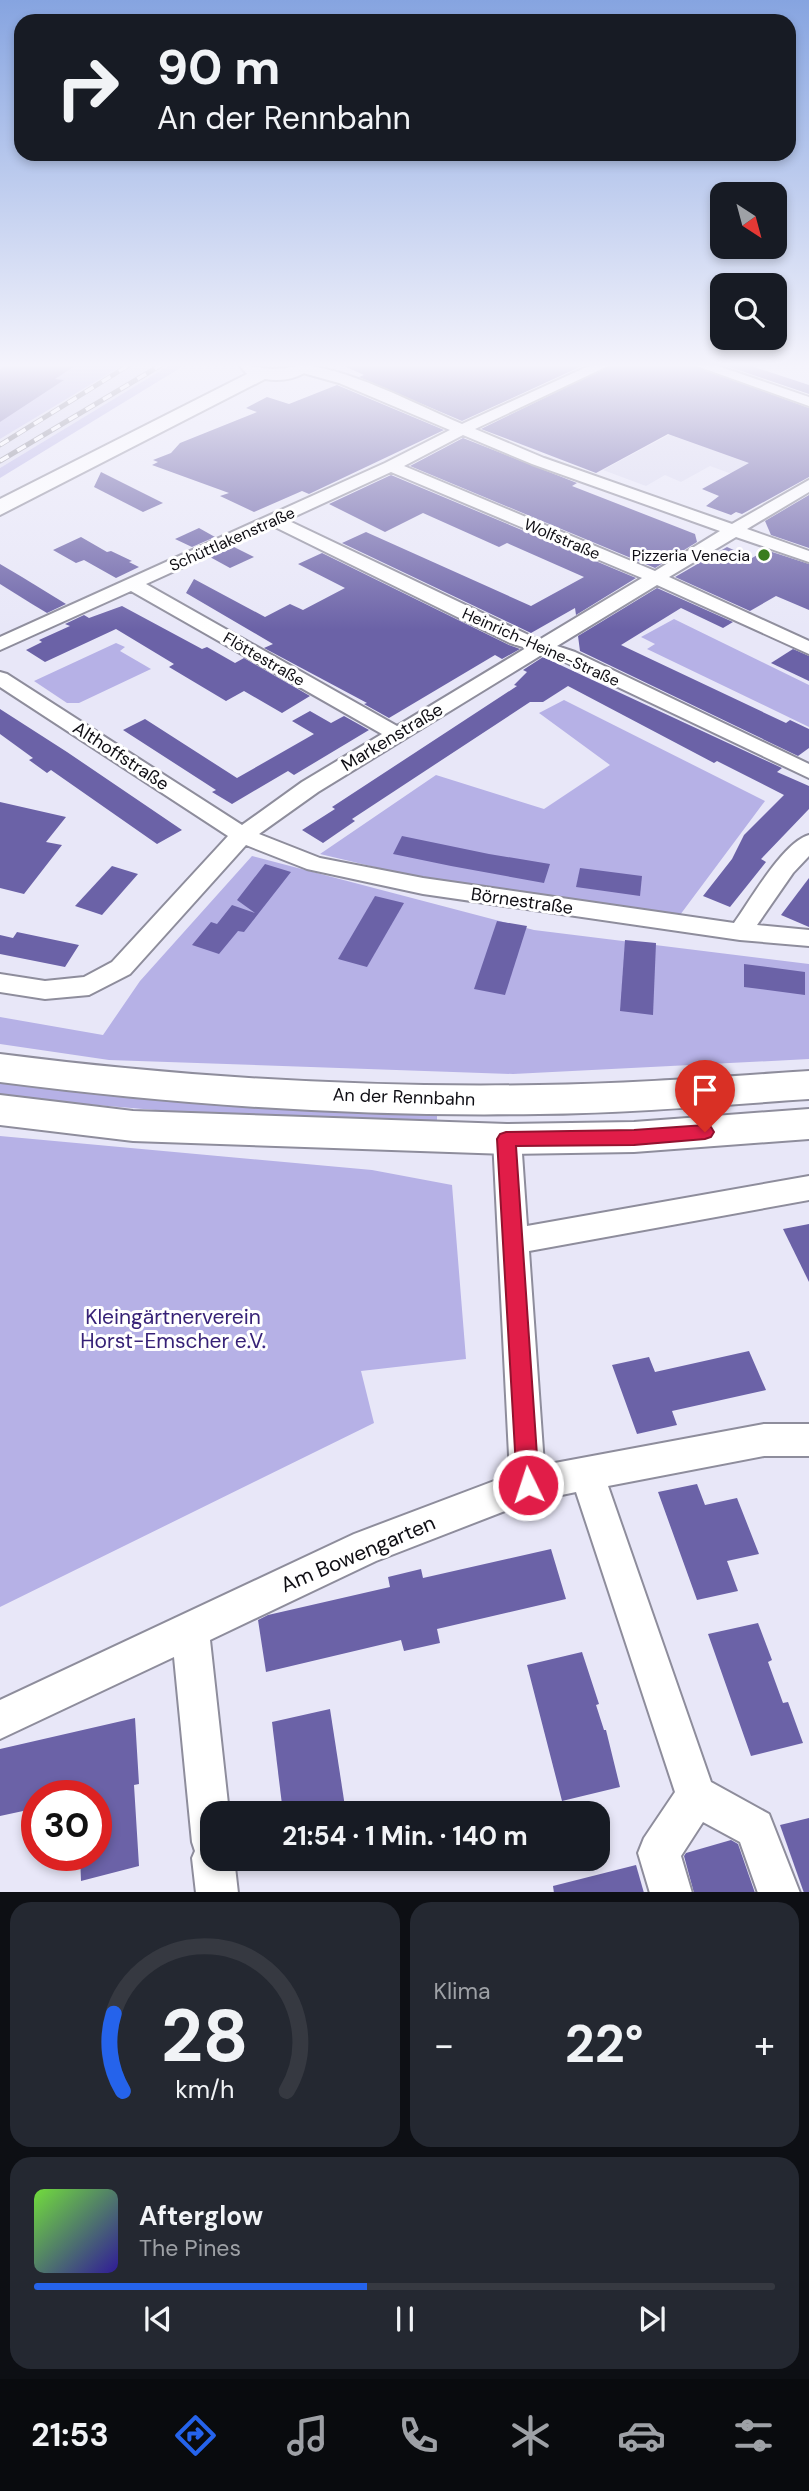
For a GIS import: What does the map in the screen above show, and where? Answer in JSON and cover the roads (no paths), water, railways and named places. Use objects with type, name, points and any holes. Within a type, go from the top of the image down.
[{"type":"main road","points":[[0,498],[82,453]]},
{"type":"main road","points":[[0,508],[104,453]]},
{"type":"main road","name":"An der Rennbahn","points":[[0,1068],[239,1091],[504,1100],[634,1097],[809,1085]]},
{"type":"main road","points":[[504,1100],[506,1139]]},
{"type":"main road","points":[[0,1110],[133,1126],[506,1139],[634,1137],[809,1124]]},
{"type":"street","name":"Schüttlakenstraße","points":[[0,644],[416,453]]},
{"type":"street","points":[[519,453],[809,557]]},
{"type":"street","name":"Wolfstraße","points":[[391,466],[657,578],[809,648]]},
{"type":"street","name":"Markenstraße","points":[[0,983],[45,990],[89,986],[121,968],[242,835],[310,786],[809,485]]},
{"type":"street","name":"Heinrich-Heine-Straße","points":[[274,520],[538,648],[568,656],[809,772]]},
{"type":"street","name":"Flöttestraße","points":[[132,584],[397,734]]},
{"type":"street","name":"Althoffstraße","points":[[0,678],[242,835]]},
{"type":"street","name":"Börnestraße","points":[[242,835],[314,864],[424,887],[740,932],[809,938]]},
{"type":"street","points":[[740,932],[785,868],[809,842]]},
{"type":"street","points":[[506,1139],[528,1485]]},
{"type":"street","points":[[513,1241],[809,1188]]},
{"type":"street","name":"Am Bowengarten","points":[[0,1720],[367,1547],[528,1485],[764,1440],[809,1440]]},
{"type":"street","points":[[587,1475],[696,1796],[755,1828],[779,1892]]},
{"type":"street","points":[[190,1629],[208,1801]]},
{"type":"street","points":[[671,1892],[659,1853],[696,1796]]},
{"type":"street","points":[[215,1871],[217,1892]]},
{"type":"railway","points":[[0,461],[13,453]]},
{"type":"place","name":"Pizzeria Venecia","points":[[764,555]]},
{"type":"park label","name":"Kleingärtnerverein Horst-Emscher e.V.","points":[[173,1329]]}]
